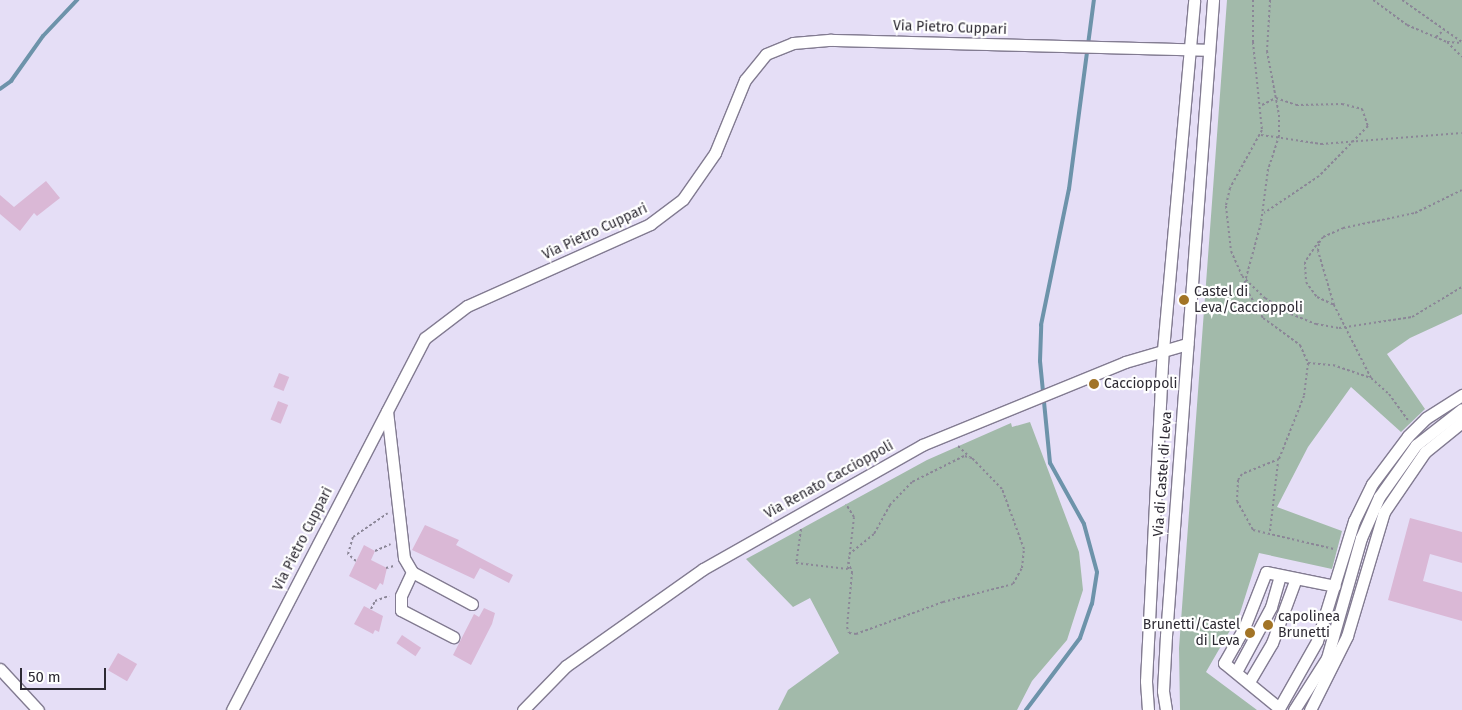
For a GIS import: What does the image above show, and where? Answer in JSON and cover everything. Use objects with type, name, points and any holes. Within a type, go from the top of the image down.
[{"type":"street","name":"Via di Castel di Leva","points":[[1148,710],[1146,681],[1163,350],[1187,49],[1194,0]]},
{"type":"street","name":"Via di Castel di Leva","points":[[1166,710],[1163,691],[1166,636],[1213,0]]},
{"type":"street","name":"Via Pietro Cuppari","points":[[232,710],[425,338],[448,317],[650,224],[684,199],[712,158],[744,80],[770,52],[793,43],[831,40],[1209,50]]},
{"type":"street","name":"Via Renato Caccioppoli","points":[[523,710],[566,666],[704,569],[922,445],[1066,386],[1163,350],[1187,344]]},
{"type":"street","points":[[1335,586],[1266,572],[1244,628],[1224,663],[1249,682],[1278,709],[1288,695],[1317,641],[1335,586],[1361,505],[1408,436],[1426,418],[1462,395]]},
{"type":"street","points":[[1294,710],[1319,674],[1335,633],[1361,538],[1378,497],[1416,445],[1462,409]]},
{"type":"street","points":[[387,411],[401,544],[412,572],[472,604]]},
{"type":"street","points":[[1310,710],[1347,636],[1384,512],[1420,457],[1462,422]]},
{"type":"street","points":[[412,572],[401,596],[402,610],[453,637]]},
{"type":"street","points":[[1236,672],[1271,607],[1280,575]]},
{"type":"street","points":[[1249,682],[1272,642],[1296,578]]},
{"type":"street","points":[[1288,695],[1310,675],[1335,633]]},
{"type":"street","points":[[0,669],[38,710]]},
{"type":"path","points":[[1253,0],[1254,54],[1262,105],[1261,135],[1227,199],[1231,251],[1244,278],[1248,295],[1259,312],[1300,345],[1308,362],[1304,396],[1279,459],[1269,515],[1270,532]]},
{"type":"path","points":[[1244,278],[1263,214],[1268,169],[1279,139],[1276,98],[1267,51],[1270,0]]},
{"type":"path","points":[[1373,0],[1407,25],[1447,42],[1462,57]]},
{"type":"path","points":[[1402,0],[1443,31],[1462,42]]},
{"type":"path","points":[[1436,37],[1443,31]]},
{"type":"path","points":[[1447,42],[1462,42]]},
{"type":"path","points":[[1262,105],[1276,98],[1296,105],[1317,102],[1362,109],[1368,126],[1356,141],[1319,176],[1263,214]]},
{"type":"path","points":[[1261,135],[1305,144],[1462,133]]},
{"type":"path","points":[[1334,305],[1317,297],[1306,282],[1305,262],[1323,237],[1364,221],[1432,207],[1462,190]]},
{"type":"path","points":[[1323,237],[1318,251],[1334,305],[1371,378],[1406,414],[1407,423],[1401,429],[1408,436]]},
{"type":"path","points":[[1244,278],[1265,298],[1304,320],[1346,327],[1420,314],[1462,288]]},
{"type":"path","points":[[1308,362],[1333,365],[1371,378]]},
{"type":"path","points":[[848,562],[852,572],[847,627],[849,633],[856,634],[943,602],[1013,584],[1022,568],[1024,549],[1013,512],[1002,489],[958,446]]},
{"type":"path","points":[[849,554],[874,534],[890,505],[912,482],[952,460],[972,458]]},
{"type":"path","points":[[1279,459],[1248,471],[1238,480],[1237,501],[1247,523],[1253,530],[1270,532],[1337,549]]},
{"type":"path","points":[[801,529],[796,563],[848,569],[854,517],[846,504]]},
{"type":"path","points":[[356,561],[348,551],[353,536],[374,520],[398,513]]},
{"type":"path","points":[[375,552],[387,544],[401,544]]},
{"type":"path","points":[[371,609],[376,601],[401,596]]},
{"type":"green space","points":[[1227,0],[1462,0],[1462,314],[1410,338],[1387,354],[1425,409],[1401,432],[1351,387],[1308,447],[1277,507],[1342,531],[1332,569],[1259,553],[1240,613],[1206,672],[1257,710],[1180,710],[1179,648]]},
{"type":"green space","points":[[1030,422],[1079,552],[1083,590],[1067,640],[1032,681],[1017,710],[778,710],[788,690],[839,653],[810,598],[793,607],[746,559],[927,460],[1011,423],[1012,427]]},
{"type":"building","points":[[46,181],[60,198],[37,216],[34,213],[20,231],[0,214],[0,195],[14,207]]},
{"type":"building","points":[[279,373],[289,377],[284,391],[273,387]]},
{"type":"building","points":[[278,401],[288,405],[281,424],[271,420]]},
{"type":"building","points":[[1410,518],[1462,532],[1462,563],[1430,554],[1423,581],[1462,592],[1462,621],[1388,600]]},
{"type":"building","points":[[425,525],[459,540],[456,545],[513,575],[509,583],[480,568],[474,579],[412,550]]},
{"type":"building","points":[[364,545],[375,551],[371,560],[387,568],[383,585],[380,583],[376,590],[349,576]]},
{"type":"building","points":[[364,606],[383,616],[379,632],[375,630],[373,634],[354,624]]},
{"type":"building","points":[[484,608],[495,613],[492,624],[471,665],[453,655],[474,614],[479,617]]},
{"type":"building","points":[[402,635],[421,648],[415,656],[396,643]]},
{"type":"building","points":[[118,653],[137,664],[127,681],[108,670]]},
{"type":"waterway","points":[[0,89],[11,81],[43,36],[77,0]]},
{"type":"waterway","points":[[1026,710],[1080,638],[1092,604],[1097,572],[1084,524],[1050,463],[1040,361],[1041,325],[1069,189],[1094,0]]},
{"type":"place","name":"Castel di Leva/Caccioppoli","points":[[1184,300]]},
{"type":"place","name":"Caccioppoli","points":[[1094,384]]},
{"type":"place","name":"capolinea Brunetti","points":[[1268,625]]},
{"type":"place","name":"Brunetti/Castel di Leva","points":[[1250,633]]}]
